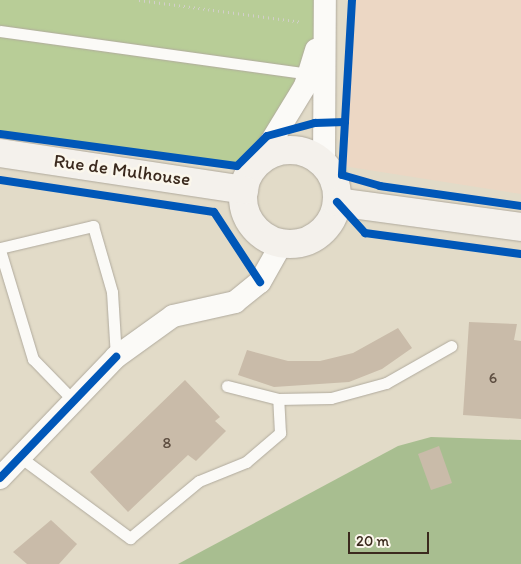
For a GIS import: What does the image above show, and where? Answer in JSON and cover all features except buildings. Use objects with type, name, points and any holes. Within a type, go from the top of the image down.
[{"type":"main road","points":[[299,151],[324,164],[333,177],[337,202],[329,224],[318,236],[303,243],[282,243],[258,231],[248,220],[244,190],[258,163],[270,155],[299,151]]},
{"type":"main road","name":"Rue de Mulhouse","points":[[0,153],[244,190]]},
{"type":"main road","points":[[337,202],[521,227]]},
{"type":"street","points":[[324,164],[325,0]]},
{"type":"street","points":[[258,163],[309,74],[324,25]]},
{"type":"street","points":[[0,478],[116,357],[173,316],[235,302],[260,282],[282,243]]},
{"type":"lane","points":[[0,31],[309,74]]},
{"type":"lane","points":[[73,400],[32,359],[0,249],[93,226],[112,292],[116,357]]},
{"type":"lane","points":[[227,386],[278,399],[332,398],[386,383],[451,346]]},
{"type":"lane","points":[[20,457],[130,538],[199,481],[246,462],[280,432],[278,399]]},
{"type":"path","points":[[139,0],[324,25]]},
{"type":"shaded area","points":[[351,0],[521,0],[521,194],[343,166]]},
{"type":"green space","points":[[0,0],[325,0],[324,25],[266,136],[237,166],[0,134]]},
{"type":"green space","points":[[431,437],[521,440],[521,564],[178,564],[398,446]]},
{"type":"cycle path","points":[[352,0],[342,175],[380,186],[521,206]]},
{"type":"cycle path","points":[[0,134],[237,166],[267,136],[315,123],[345,122]]},
{"type":"cycle path","points":[[0,180],[214,212],[260,282]]},
{"type":"cycle path","points":[[337,202],[365,233],[521,254]]},
{"type":"cycle path","points":[[0,478],[116,357]]}]
